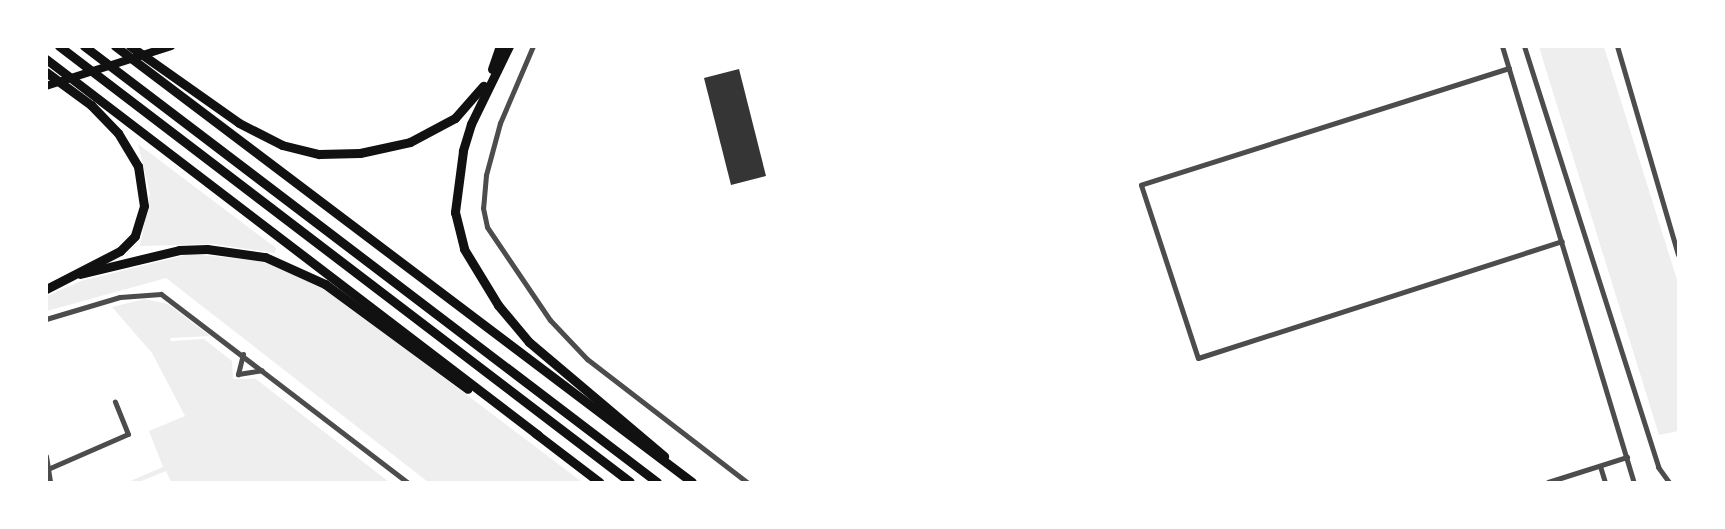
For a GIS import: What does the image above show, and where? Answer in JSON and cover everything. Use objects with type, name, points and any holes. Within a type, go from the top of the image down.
[{"type":"highway","points":[[59,46],[630,483]]},
{"type":"highway","points":[[84,46],[657,483]]},
{"type":"highway","points":[[130,46],[156,66],[261,135],[303,151],[339,155],[379,151],[410,142],[455,118],[480,92],[500,46]]},
{"type":"highway","points":[[509,46],[471,124],[463,151],[455,212],[464,249],[498,305],[530,342],[585,393],[652,444],[682,476]]},
{"type":"highway","points":[[115,47],[692,483]]},
{"type":"highway","points":[[49,65],[89,91],[599,483]]},
{"type":"highway","points":[[49,65],[78,95],[104,117],[129,149],[143,186],[144,207],[140,228],[129,243],[80,274]]},
{"type":"highway","points":[[46,289],[80,274],[146,255],[194,249],[245,253],[289,264],[325,284],[441,370],[538,435]]},
{"type":"main road","points":[[46,86],[171,46]]},
{"type":"street","points":[[533,46],[493,144],[484,186],[487,227],[550,320],[587,359],[747,483]]},
{"type":"street","points":[[1502,46],[1634,483]]},
{"type":"street","points":[[1524,46],[1658,467],[1669,483]]},
{"type":"street","points":[[1617,46],[1678,254]]},
{"type":"street","points":[[1509,68],[1142,185],[1198,358],[1562,242]]},
{"type":"street","points":[[46,319],[120,297],[161,294],[243,354],[407,483]]},
{"type":"street","points":[[243,354],[238,374],[262,370]]},
{"type":"street","points":[[50,468],[128,434],[116,402]]},
{"type":"street","points":[[46,456],[50,468],[50,483]]},
{"type":"street","points":[[1548,483],[1626,457]]},
{"type":"street","points":[[1599,466],[1605,483]]},
{"type":"shaded area","points":[[1539,47],[1604,47],[1678,283],[1678,431],[1659,435]]},
{"type":"shaded area","points":[[138,144],[276,248],[275,253],[213,244],[140,246],[150,194]]},
{"type":"shaded area","points":[[190,254],[263,261],[324,287],[582,482],[428,482],[166,278],[47,311],[47,296],[81,281]]},
{"type":"shaded area","points":[[145,299],[168,304],[210,336],[170,338],[171,341],[204,339],[232,361],[233,379],[256,379],[389,482],[171,482],[166,471],[139,482],[128,482],[163,467],[149,431],[185,416],[152,353],[112,307]]},
{"type":"building","points":[[739,69],[766,176],[731,185],[704,78]]}]
